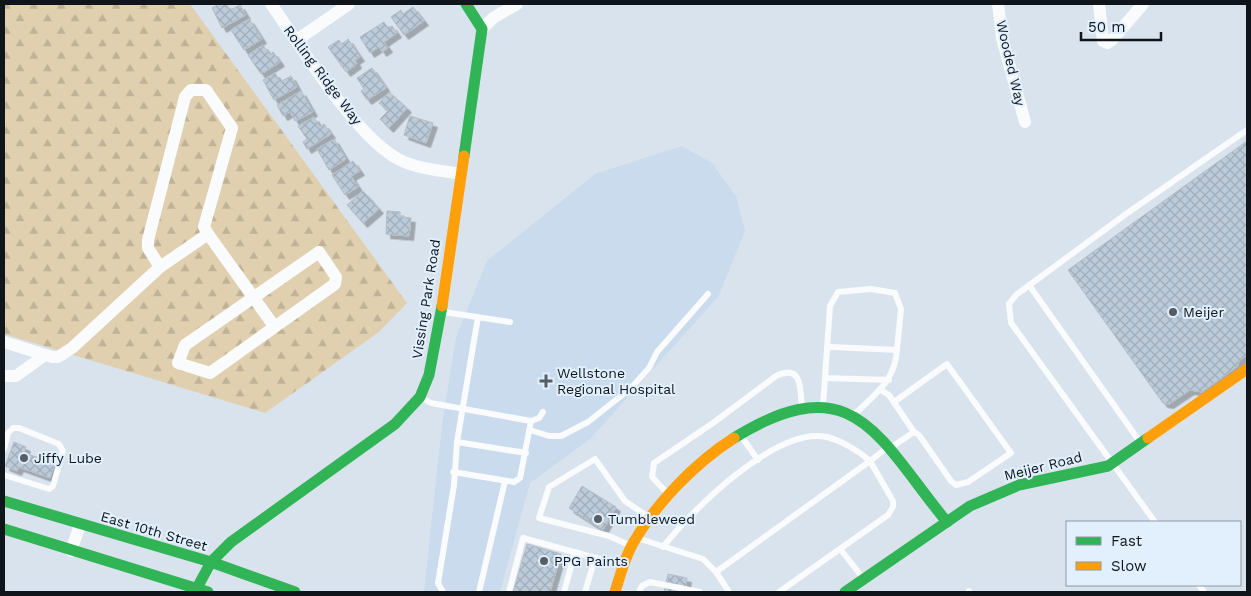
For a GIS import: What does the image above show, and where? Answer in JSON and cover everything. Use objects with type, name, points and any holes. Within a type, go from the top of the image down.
[{"type":"street","name":"Rolling Ridge Way","points":[[271,4],[347,110],[387,152],[412,165],[460,174]]},
{"type":"street","points":[[297,40],[348,4]]},
{"type":"street","points":[[466,4],[482,29],[493,18],[517,4]]},
{"type":"street","name":"Wooded Way","points":[[998,4],[1002,38],[1025,122]]},
{"type":"street","points":[[1099,4],[1102,41],[1107,43],[1112,40],[1143,4]]},
{"type":"street","name":"Vissing Park Road","points":[[200,591],[211,562],[231,542],[394,424],[420,398],[429,375],[438,335],[482,29]]},
{"type":"street","points":[[160,267],[148,248],[148,240],[185,97],[191,90],[206,90],[232,128],[204,226],[274,326]]},
{"type":"street","points":[[4,342],[45,355],[58,357],[72,348],[160,267],[208,234]]},
{"type":"street","points":[[319,252],[336,277],[335,284],[274,326],[210,373],[178,363],[185,345],[319,252]]},
{"type":"street","points":[[4,376],[16,376],[45,355]]},
{"type":"street","name":"Meijer Road","points":[[845,592],[970,506],[1018,485],[1108,466],[1247,369]]},
{"type":"street","points":[[616,592],[624,566],[635,542],[651,519],[688,475],[740,435],[766,418],[802,409],[823,408],[852,416],[870,428],[889,447],[947,522]]},
{"type":"street","name":"East 10th Street","points":[[4,500],[80,525],[211,562],[295,592]]},
{"type":"street","points":[[71,551],[80,525]]},
{"type":"street","points":[[4,529],[200,591]]},
{"type":"lane","points":[[1154,521],[1011,323],[1009,304],[1016,295],[1029,285],[1126,214],[1247,130]]},
{"type":"lane","points":[[1029,285],[1140,443]]},
{"type":"lane","points":[[823,408],[830,306],[833,298],[838,292],[871,289],[895,293],[901,309],[894,369],[889,380],[881,390],[852,416]]},
{"type":"lane","points":[[530,430],[549,436],[561,436],[588,422],[631,388],[649,368],[657,352],[708,294]]},
{"type":"lane","points":[[440,311],[510,322]]},
{"type":"lane","points":[[443,592],[438,583],[454,485],[453,472],[478,317]]},
{"type":"lane","points":[[827,348],[897,350]]},
{"type":"lane","points":[[881,390],[889,395],[914,432],[918,434],[951,481],[956,484],[968,482],[1010,453],[947,364],[894,402]]},
{"type":"lane","points":[[670,496],[652,476],[654,463],[776,376],[786,371],[793,373],[799,379],[802,409]]},
{"type":"lane","points":[[826,378],[889,380]]},
{"type":"lane","points":[[420,398],[431,403],[453,406],[464,410],[531,421],[539,418],[543,412]]},
{"type":"lane","points":[[453,472],[514,482],[520,478],[531,421]]},
{"type":"lane","points":[[4,449],[8,433],[13,428],[19,428],[59,444],[64,451],[53,486],[49,489],[4,475]]},
{"type":"lane","points":[[716,572],[889,447],[914,432]]},
{"type":"lane","points":[[740,435],[758,460]]},
{"type":"lane","points":[[663,548],[677,529],[722,484],[758,460],[794,440],[826,437],[862,454],[870,461],[886,486],[892,501],[892,507],[888,515],[878,524],[779,592]]},
{"type":"lane","points":[[458,442],[526,453]]},
{"type":"lane","points":[[651,519],[625,501],[595,459],[549,487],[539,518],[703,559],[716,572],[729,592]]},
{"type":"lane","points":[[479,592],[505,481]]},
{"type":"lane","points":[[509,592],[523,538],[624,566]]},
{"type":"lane","points":[[841,550],[864,580]]},
{"type":"lane","points":[[564,592],[575,552]]},
{"type":"lane","points":[[585,592],[595,558]]},
{"type":"lane","points":[[639,592],[642,586],[650,582],[700,592]]},
{"type":"shaded area","name":"Wellstone Regional Hospital","points":[[682,146],[712,163],[736,196],[745,231],[718,297],[590,439],[530,483],[500,592],[424,592],[442,425],[456,337],[487,261],[595,174]]},
{"type":"green space","points":[[4,4],[190,4],[407,303],[379,332],[265,413],[4,334]]},
{"type":"building","points":[[219,4],[226,4],[230,10],[240,5],[246,15],[222,28],[212,8]]},
{"type":"building","points":[[413,7],[424,21],[404,35],[391,17],[401,10],[403,14]]},
{"type":"building","points":[[249,19],[262,39],[244,50],[231,30]]},
{"type":"building","points":[[384,22],[388,28],[392,26],[397,33],[384,42],[388,48],[382,52],[379,47],[370,53],[360,37]]},
{"type":"building","points":[[348,39],[360,57],[355,60],[357,64],[346,72],[328,47],[339,40],[342,44]]},
{"type":"building","points":[[263,45],[270,55],[273,52],[280,62],[261,74],[248,55]]},
{"type":"building","points":[[372,68],[386,88],[367,100],[361,91],[364,89],[357,78]]},
{"type":"building","points":[[275,73],[280,82],[291,76],[297,87],[274,100],[263,80]]},
{"type":"building","points":[[301,91],[313,112],[295,121],[290,112],[283,116],[277,105]]},
{"type":"building","points":[[389,92],[407,108],[389,128],[380,119],[388,111],[379,103]]},
{"type":"building","points":[[410,116],[433,123],[426,143],[404,135]]},
{"type":"building","points":[[314,117],[320,127],[324,124],[331,134],[307,149],[303,142],[307,139],[298,126]]},
{"type":"building","points":[[334,139],[346,159],[329,170],[317,149]]},
{"type":"building","name":"Meijer","points":[[1247,141],[1247,355],[1239,361],[1238,366],[1202,392],[1190,390],[1169,404],[1163,403],[1068,270]]},
{"type":"building","points":[[353,161],[360,171],[351,176],[358,187],[345,195],[332,175]]},
{"type":"building","points":[[363,191],[379,209],[363,223],[347,205]]},
{"type":"building","points":[[387,211],[400,212],[400,217],[411,218],[409,236],[386,234]]},
{"type":"building","name":"Jiffy Lube","points":[[14,442],[26,447],[24,453],[55,463],[50,478],[19,467],[17,471],[5,466]]},
{"type":"building","name":"Tumbleweed","points":[[582,486],[616,507],[603,530],[569,508]]},
{"type":"building","points":[[527,544],[561,554],[550,592],[513,592]]},
{"type":"building","points":[[668,574],[687,578],[685,592],[664,592]]},
{"type":"traffic: fast","points":[[464,156],[482,29],[466,4]]},
{"type":"traffic: fast","points":[[197,588],[211,562],[231,542],[395,424],[420,397],[429,375],[442,306]]},
{"type":"traffic: fast","points":[[734,438],[775,417],[809,408],[837,410],[860,421],[882,440],[947,522]]},
{"type":"traffic: fast","points":[[845,592],[970,506],[1019,485],[1108,466],[1148,438]]},
{"type":"traffic: fast","points":[[4,501],[211,562],[295,592]]},
{"type":"traffic: fast","points":[[4,529],[208,592]]},
{"type":"traffic: slow","points":[[442,306],[464,156]]},
{"type":"traffic: slow","points":[[1148,438],[1247,369]]},
{"type":"traffic: slow","points":[[615,592],[629,551],[652,514],[705,459],[734,438]]},
{"type":"place","name":"Meijer","points":[[1173,312]]},
{"type":"place","name":"Wellstone Regional Hospital","points":[[546,381]]},
{"type":"place","name":"Jiffy Lube","points":[[24,458]]},
{"type":"place","name":"Tumbleweed","points":[[598,519]]},
{"type":"place","name":"PPG Paints","points":[[544,561]]}]
